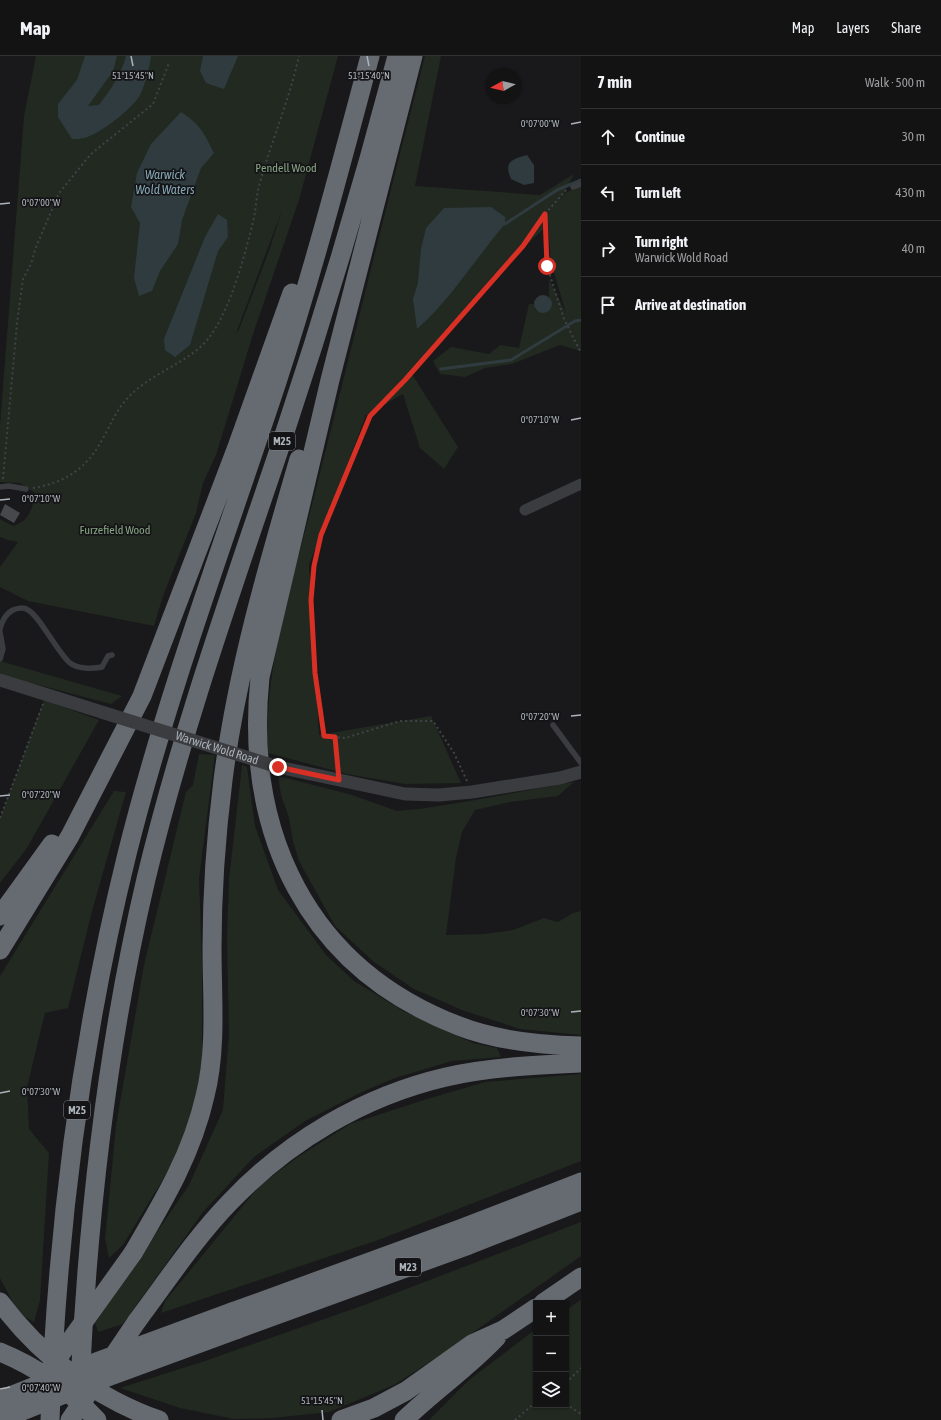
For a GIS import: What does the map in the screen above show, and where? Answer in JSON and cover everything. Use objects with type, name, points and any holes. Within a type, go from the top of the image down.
[{"type":"highway","name":"M25","points":[[50,1420],[53,1328],[68,1169],[83,1066],[114,908],[140,804],[165,715],[278,379],[328,212],[370,56]]},
{"type":"highway","name":"M25","points":[[78,1420],[87,1248],[99,1141],[124,981],[147,876],[181,745],[302,381],[361,191],[397,56]]},
{"type":"highway","points":[[414,56],[328,387],[260,677],[256,720],[259,774],[265,805],[278,849],[300,896],[316,920],[335,943],[377,982],[411,1004],[460,1026],[508,1039],[581,1046]]},
{"type":"highway","points":[[12,1420],[71,1342],[133,1253],[181,1168],[192,1144],[206,1093],[212,1028],[212,941],[215,864],[223,779],[231,726],[253,621],[303,446],[343,290],[361,191]]},
{"type":"highway","points":[[0,950],[70,836],[142,696],[237,447],[296,284],[328,212]]},
{"type":"highway","points":[[0,916],[61,832],[91,794]]},
{"type":"highway","points":[[70,1420],[137,1321],[188,1252],[228,1203],[248,1183],[278,1158],[322,1128],[350,1112],[378,1099],[446,1077],[508,1068],[581,1064]]},
{"type":"highway","name":"M23","points":[[0,1420],[102,1379],[235,1321],[581,1182]]},
{"type":"highway","name":"M23","points":[[0,1400],[91,1364],[235,1321],[469,1245],[581,1201]]},
{"type":"highway","points":[[547,1300],[581,1277]]},
{"type":"highway","points":[[0,1302],[32,1340],[54,1361],[111,1400],[136,1412],[159,1420]]},
{"type":"highway","points":[[341,1420],[374,1408],[406,1391],[472,1344],[503,1330],[533,1310]]},
{"type":"highway","points":[[404,1420],[422,1403],[480,1355],[503,1330]]},
{"type":"highway","points":[[0,1352],[36,1369],[82,1404],[97,1420]]},
{"type":"street","points":[[525,510],[581,484]]},
{"type":"street","name":"Warwick Wold Road","points":[[0,680],[47,696],[278,767],[405,794],[439,795],[472,792],[560,778],[581,772]]},
{"type":"lane","points":[[573,187],[581,184]]},
{"type":"lane","points":[[1,487],[26,488]]},
{"type":"lane","points":[[0,629],[2,621],[8,613],[15,609],[22,608],[29,610],[35,616],[61,654],[70,664],[95,669],[102,667],[108,656],[112,655]]},
{"type":"lane","points":[[0,632],[4,649],[0,659]]},
{"type":"lane","points":[[553,725],[581,763]]},
{"type":"path","points":[[26,488],[41,486],[64,478],[86,465],[97,450],[112,420],[131,394],[160,372],[202,346],[212,335],[227,305],[236,280],[253,222],[260,185],[292,86],[299,56]]},
{"type":"path","points":[[1,487],[17,323],[23,279],[31,264],[36,246],[59,193],[91,154],[153,104],[169,63]]},
{"type":"path","points":[[472,792],[454,753],[433,721],[400,722],[345,738],[324,736],[315,673],[311,600],[314,566],[321,535],[370,416],[405,380],[523,246],[545,214],[564,191],[573,187]]},
{"type":"path","points":[[545,214],[547,266],[564,319],[581,353]]},
{"type":"path","points":[[0,818],[47,696]]},
{"type":"path","points":[[335,737],[339,780]]},
{"type":"path","points":[[569,1380],[581,1368]]},
{"type":"path","points":[[515,1420],[533,1405]]},
{"type":"path","points":[[569,1406],[581,1414]]},
{"type":"green space","points":[[36,56],[338,56],[299,200],[254,331],[216,455],[203,483],[196,513],[163,596],[154,626],[28,601],[0,587],[0,567],[18,542],[0,537],[0,519],[13,526],[18,524],[29,514],[35,493],[20,483],[0,482],[0,426],[24,116]],"holes":[[[282,210],[270,248],[238,332],[237,331]]]},
{"type":"green space","points":[[425,56],[441,56],[415,186],[540,195],[574,174],[559,203],[565,193],[581,186],[581,351],[560,345],[512,364],[485,368],[465,377],[440,374],[433,361],[451,347],[489,354],[500,345],[519,348],[529,304],[534,304],[536,311],[552,304],[549,297],[549,279],[566,313],[551,263],[548,225],[492,277],[410,371],[458,447],[444,469],[420,448],[403,394],[366,415],[309,565],[319,735],[431,716],[461,783],[405,784],[347,774],[268,753],[268,719],[276,652],[291,584]]},
{"type":"green space","points":[[0,661],[122,696],[111,704],[20,680],[0,673]]},
{"type":"green space","points":[[44,700],[99,720],[27,848],[0,883],[0,818]]},
{"type":"green space","points":[[199,754],[215,755],[199,878],[202,965],[202,1058],[198,1091],[187,1140],[123,1245],[109,1258],[105,1239],[116,1126],[144,965],[186,792],[193,785]]},
{"type":"green space","points":[[242,765],[247,767],[255,826],[278,890],[326,955],[354,981],[405,1012],[473,1043],[497,1048],[501,1057],[452,1061],[395,1078],[362,1092],[305,1121],[254,1157],[203,1212],[123,1324],[98,1332],[95,1323],[189,1185],[223,1110],[229,1035],[227,938],[229,879]]},
{"type":"green space","points":[[278,776],[349,794],[397,811],[464,802],[574,782],[558,796],[510,802],[475,810],[462,832],[456,858],[446,935],[484,934],[513,930],[544,918],[558,922],[573,913],[581,911],[581,1035],[520,1029],[462,1010],[414,989],[374,962],[335,926],[299,861],[293,841],[289,818],[281,795]]},
{"type":"green space","points":[[114,791],[126,792],[92,911],[68,1008],[45,1013],[27,1087],[29,1129],[49,1153],[40,1300],[34,1322],[19,1314],[0,1278],[0,976]]},
{"type":"green space","points":[[581,1074],[581,1161],[381,1239],[161,1313],[165,1301],[260,1185],[298,1157],[350,1124],[485,1082]]},
{"type":"green space","points":[[581,1222],[581,1256],[447,1351],[394,1385],[329,1412],[273,1418],[234,1419],[180,1408],[120,1388],[205,1361],[367,1304]]},
{"type":"green space","points":[[581,1300],[581,1420],[429,1420],[469,1380],[533,1331],[533,1408],[569,1408],[569,1308]]},
{"type":"water","points":[[85,56],[117,56],[113,71],[88,106],[99,105],[115,82],[126,56],[151,56],[147,76],[140,95],[130,107],[123,114],[98,132],[84,138],[72,139],[58,117],[58,104],[77,80]]},
{"type":"water","points":[[203,56],[238,56],[224,89],[206,83],[200,71]]},
{"type":"water","name":"Warwick Wold Waters","points":[[181,112],[197,125],[214,153],[201,168],[182,220],[178,244],[160,271],[152,291],[139,296],[134,278],[140,223],[131,207],[137,173],[151,144]]},
{"type":"water","points":[[527,155],[534,165],[534,183],[524,185],[511,179],[508,168],[511,162],[517,158]]},
{"type":"water","points":[[491,207],[505,217],[505,224],[452,291],[430,317],[417,329],[413,299],[418,283],[421,249],[426,228],[444,208]]},
{"type":"water","name":"Warwick Wold Waters","points":[[218,214],[227,220],[228,237],[218,251],[190,345],[175,357],[165,350],[164,339],[205,237]]},
{"type":"water","points":[[543,295],[547,296],[551,300],[551,308],[547,312],[543,313],[539,312],[535,308],[534,304],[535,300],[539,296]]},
{"type":"building","points":[[5,504],[20,513],[14,523],[0,515]]},
{"type":"waterway","points":[[505,224],[557,190],[581,180]]},
{"type":"waterway","points":[[441,369],[511,360],[575,321],[581,320]]},
{"type":"route","points":[[278,767],[339,780],[335,737],[324,736],[315,673],[311,600],[314,566],[321,535],[370,416],[405,380],[523,246],[545,214],[547,266]]},
{"type":"park label","name":"Pendell Wood","points":[[286,168]]},
{"type":"park label","name":"Furzefield Wood","points":[[115,530]]}]
